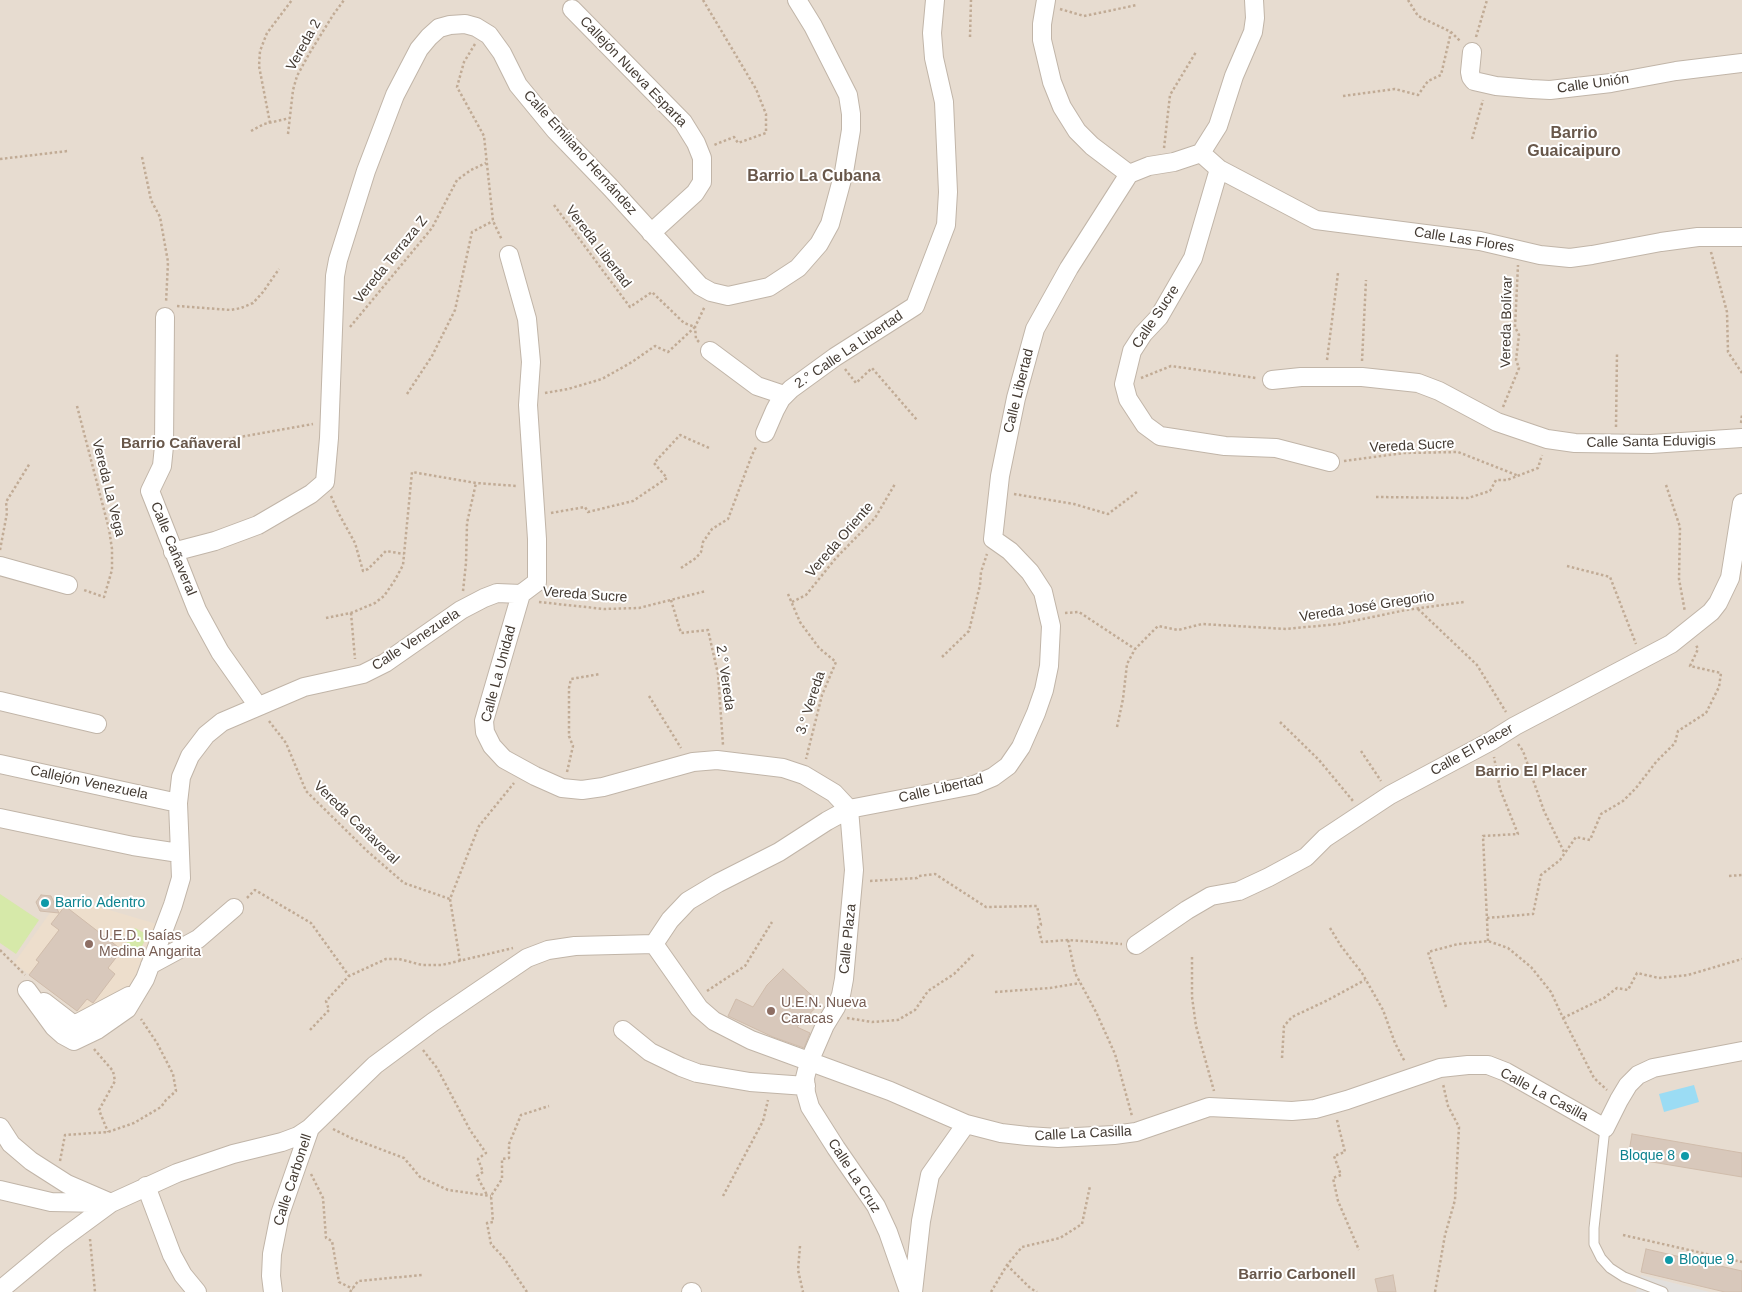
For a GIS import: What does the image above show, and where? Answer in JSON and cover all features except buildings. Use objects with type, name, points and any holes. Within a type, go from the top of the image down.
[{"type":"street","points":[[711,292],[728,296],[769,287],[798,268],[819,244],[830,224],[844,172],[851,114],[848,95],[838,72],[797,0]]},
{"type":"street","name":"2.° Calle La Libertad","points":[[765,433],[774,410],[784,396],[834,357],[915,306],[946,225],[948,192],[944,102],[934,58],[932,34],[934,0]]},
{"type":"street","points":[[1045,2],[1042,40],[1052,82],[1062,107],[1077,131],[1092,146],[1129,174],[1149,166],[1174,162],[1202,154],[1218,126],[1234,76],[1253,32],[1255,18],[1254,0]]},
{"type":"street","name":"Callejón Nueva Esparta","points":[[572,9],[683,122],[700,151],[703,170],[702,182],[695,193],[652,233]]},
{"type":"street","points":[[173,552],[215,541],[258,525],[311,494],[325,482],[330,422],[335,276],[338,260],[380,131],[395,95],[419,49],[429,37],[439,28],[450,25],[465,24],[483,31]]},
{"type":"street","name":"Calle Emiliano Hernández","points":[[483,31],[489,35],[502,53],[518,85],[555,130],[700,286],[711,292]]},
{"type":"street","points":[[1472,52],[1471,77],[1474,81],[1487,84]]},
{"type":"street","name":"Calle Unión","points":[[1487,84],[1550,90],[1611,83],[1676,71],[1742,63]]},
{"type":"street","name":"Calle Las Flores","points":[[1202,154],[1219,169],[1316,220],[1480,241],[1540,255],[1570,258],[1592,256],[1661,242],[1707,236],[1742,237]]},
{"type":"street","name":"Calle Sucre","points":[[1124,384],[1132,351],[1143,334],[1159,317],[1193,258],[1219,169]]},
{"type":"street","name":"Calle Libertad","points":[[654,944],[670,920],[688,901],[718,883],[779,852],[809,831],[849,809],[974,785],[993,777],[1008,766],[1021,747],[1044,690],[1049,666],[1051,626],[1042,592],[1030,572],[1010,552],[993,539],[1000,476],[1016,398],[1035,329],[1069,268],[1129,174]]},
{"type":"street","name":"Calle La Unidad","points":[[509,256],[527,319],[531,362],[529,395],[537,582],[520,597],[484,721],[485,732],[492,746],[504,759],[562,788],[582,790],[603,787],[690,763],[725,761],[783,768],[804,775],[834,793],[849,809]]},
{"type":"street","name":"Calle Cañaveral","points":[[165,311],[164,446],[162,466],[150,491],[197,610],[220,652],[258,706]]},
{"type":"street","points":[[710,350],[757,386],[784,396]]},
{"type":"street","name":"Calle Santa Eduvigis","points":[[1272,380],[1324,376],[1362,377],[1418,383],[1439,391],[1497,422],[1546,439],[1575,443],[1651,444],[1742,438]]},
{"type":"street","points":[[1124,384],[1128,399],[1136,414],[1145,425],[1160,436],[1225,446],[1276,448],[1330,462]]},
{"type":"street","name":"Calle El Placer","points":[[1136,945],[1211,896],[1239,891],[1306,857],[1324,838],[1390,795],[1491,741],[1511,728],[1671,644],[1711,612],[1718,603],[1730,578],[1742,503]]},
{"type":"street","points":[[0,566],[68,585]]},
{"type":"street","name":"Calle Venezuela","points":[[141,985],[173,904],[181,878],[178,802],[181,777],[190,756],[206,735],[222,722],[304,687],[356,676],[385,663],[461,610],[497,593],[520,597]]},
{"type":"street","points":[[0,701],[97,724]]},
{"type":"street","name":"Callejón Venezuela","points":[[0,764],[178,802]]},
{"type":"street","name":"Calle Plaza","points":[[809,1062],[825,1025],[841,995],[844,979],[853,882],[849,809]]},
{"type":"street","points":[[0,818],[133,846],[179,853]]},
{"type":"street","points":[[27,990],[70,1022],[76,1024],[141,985],[234,908]]},
{"type":"street","points":[[1,1292],[5,1286],[58,1242],[111,1203],[177,1173],[233,1154],[282,1142],[298,1136],[314,1124],[375,1065],[527,958],[541,952],[575,946],[654,944]]},
{"type":"street","name":"Calle La Casilla","points":[[654,944],[692,999],[714,1022],[751,1040],[890,1091],[966,1124],[1001,1134],[1058,1138],[1114,1135],[1136,1132],[1209,1107],[1292,1111],[1315,1109],[1440,1068],[1468,1065],[1488,1065],[1506,1072],[1605,1128]]},
{"type":"street","points":[[27,990],[54,1027],[74,1041],[97,1030],[127,1009],[141,985]]},
{"type":"street","points":[[623,1030],[650,1052],[697,1073],[750,1082],[806,1086]]},
{"type":"street","points":[[1605,1128],[1618,1100],[1628,1085],[1638,1075],[1653,1068],[1742,1051]]},
{"type":"street","name":"Calle La Cruz","points":[[809,1062],[805,1078],[810,1107],[876,1206],[888,1232],[909,1292]]},
{"type":"street","name":"Calle Carbonell","points":[[273,1292],[271,1276],[272,1254],[280,1214],[314,1124]]},
{"type":"street","points":[[913,1292],[921,1221],[930,1175],[966,1124]]},
{"type":"street","points":[[0,1127],[11,1144],[31,1161],[67,1184],[111,1203]]},
{"type":"street","points":[[146,1186],[172,1255],[183,1275],[197,1292]]},
{"type":"street","points":[[0,1190],[51,1202],[111,1203]]},
{"type":"lane","points":[[1605,1128],[1594,1228],[1594,1244],[1601,1258],[1610,1268],[1624,1277],[1663,1292]]},
{"type":"path","points":[[270,123],[259,66],[260,51],[267,33],[292,0]]},
{"type":"path","name":"Vereda 2","points":[[288,134],[293,90],[297,76],[344,0]]},
{"type":"path","points":[[700,151],[734,137],[738,143],[766,133],[766,114],[756,89],[703,0]]},
{"type":"path","points":[[970,37],[971,0]]},
{"type":"path","points":[[1408,0],[1418,16],[1451,32],[1472,52],[1487,0]]},
{"type":"path","points":[[1045,2],[1084,16],[1137,5]]},
{"type":"path","points":[[483,31],[464,62],[457,87],[484,136],[493,221],[509,256]]},
{"type":"path","points":[[1343,96],[1395,89],[1418,95],[1428,81],[1441,75],[1451,32]]},
{"type":"path","points":[[1163,163],[1170,95],[1196,52]]},
{"type":"path","points":[[1472,139],[1487,84]]},
{"type":"path","points":[[251,131],[270,123],[290,118]]},
{"type":"path","points":[[0,159],[68,151]]},
{"type":"path","points":[[142,157],[151,200],[160,217],[168,262],[165,311],[231,310],[241,308],[253,303],[279,269]]},
{"type":"path","name":"Vereda Terraza Z","points":[[347,331],[432,228],[457,180],[471,170],[486,163]]},
{"type":"path","name":"Vereda Libertad","points":[[554,205],[630,307],[652,292],[684,322],[695,327]]},
{"type":"path","points":[[407,394],[432,356],[455,310],[472,232],[493,221]]},
{"type":"path","points":[[1707,236],[1727,312],[1728,352],[1742,374]]},
{"type":"path","name":"Vereda Bolívar","points":[[1497,422],[1519,368],[1516,360],[1519,335],[1515,327],[1518,249]]},
{"type":"path","points":[[1324,376],[1338,273]]},
{"type":"path","points":[[1362,377],[1366,280]]},
{"type":"path","points":[[529,395],[568,389],[602,379],[655,346],[668,352],[695,327],[711,292]]},
{"type":"path","points":[[695,327],[696,339],[710,350]]},
{"type":"path","points":[[1615,444],[1617,353]]},
{"type":"path","points":[[834,357],[856,383],[872,368],[917,420]]},
{"type":"path","points":[[1124,384],[1171,366],[1272,380]]},
{"type":"path","name":"Vereda La Vega","points":[[68,585],[104,597],[112,570],[112,549],[109,529],[77,406]]},
{"type":"path","points":[[223,440],[330,422]]},
{"type":"path","points":[[681,568],[696,558],[701,552],[703,542],[712,529],[728,519],[752,455],[765,433]]},
{"type":"path","points":[[535,516],[585,507],[588,512],[633,501],[667,478],[654,462],[680,434],[709,448]]},
{"type":"path","points":[[1376,497],[1468,498],[1490,491],[1496,480],[1507,480],[1538,468],[1546,439]]},
{"type":"path","name":"Vereda Sucre","points":[[1330,462],[1404,453],[1458,452],[1520,476]]},
{"type":"path","points":[[0,551],[7,513],[6,502],[30,462]]},
{"type":"path","points":[[326,618],[368,607],[384,596],[403,565],[412,472],[476,483],[533,488]]},
{"type":"path","points":[[325,482],[339,514],[355,543],[363,571],[368,569],[386,551],[404,554]]},
{"type":"path","points":[[461,610],[466,563],[467,523],[476,483]]},
{"type":"path","name":"Vereda Oriente","points":[[792,602],[806,595],[836,558],[875,518],[895,484]]},
{"type":"path","points":[[1486,918],[1533,914],[1541,875],[1560,860],[1576,837],[1590,840],[1602,814],[1623,802],[1636,788],[1656,762],[1676,743],[1678,731],[1706,713],[1720,687],[1721,673],[1690,666],[1698,649],[1688,631],[1679,579],[1680,527],[1666,485]]},
{"type":"path","points":[[998,491],[1074,504],[1108,514],[1137,492]]},
{"type":"path","points":[[942,657],[968,631],[980,585],[981,572],[993,539]]},
{"type":"path","points":[[1567,566],[1610,577],[1642,659]]},
{"type":"path","name":"Vereda Sucre","points":[[520,597],[604,608],[639,608],[706,591]]},
{"type":"path","name":"3.° Vereda","points":[[788,594],[800,622],[819,648],[836,662],[820,704],[807,750],[804,775]]},
{"type":"path","name":"2.° Vereda","points":[[670,600],[681,633],[708,630],[718,674],[725,761]]},
{"type":"path","name":"Vereda José Gregorio","points":[[1117,727],[1123,699],[1127,664],[1135,649],[1158,626],[1178,630],[1202,624],[1286,629],[1338,624],[1418,608],[1464,602]]},
{"type":"path","points":[[1418,608],[1477,664],[1523,751],[1544,811],[1564,852]]},
{"type":"path","points":[[1049,613],[1079,612],[1135,649]]},
{"type":"path","points":[[351,613],[356,676]]},
{"type":"path","points":[[562,788],[570,764],[573,746],[569,736],[568,725],[571,679],[600,674]]},
{"type":"path","points":[[649,696],[690,763]]},
{"type":"path","name":"Vereda Cañaveral","points":[[258,706],[286,743],[306,791],[366,850],[404,883],[450,899]]},
{"type":"path","points":[[1280,722],[1319,760],[1363,814]]},
{"type":"path","points":[[1488,941],[1483,836],[1518,834],[1500,789],[1491,741]]},
{"type":"path","points":[[1361,751],[1390,795]]},
{"type":"path","points":[[460,960],[450,899],[479,826],[524,770]]},
{"type":"path","points":[[853,882],[917,878],[919,876],[935,874],[986,907],[1037,906],[1041,925],[1038,927],[1042,942],[1068,940],[1136,945]]},
{"type":"path","points":[[1729,876],[1742,875]]},
{"type":"path","points":[[234,908],[255,890],[311,923],[349,976]]},
{"type":"path","points":[[692,999],[715,987],[745,966],[772,922]]},
{"type":"path","points":[[1330,928],[1366,980],[1383,1010],[1413,1077]]},
{"type":"path","points":[[1068,940],[1075,973],[1096,1012],[1114,1054],[1126,1090],[1136,1132]]},
{"type":"path","points":[[1446,1006],[1428,952],[1458,944],[1488,941],[1508,948],[1530,967],[1551,992],[1594,1078],[1618,1100]]},
{"type":"path","points":[[310,1030],[329,1010],[326,1001],[349,976],[386,959],[399,959],[422,965],[442,965],[510,948],[541,952]]},
{"type":"path","points":[[0,950],[32,981],[27,990]]},
{"type":"path","points":[[831,1015],[872,1022],[898,1020],[915,1010],[928,991],[954,974],[975,953]]},
{"type":"path","points":[[1192,957],[1192,997],[1196,1026],[1218,1107]]},
{"type":"path","points":[[1563,1018],[1604,998],[1617,988],[1628,990],[1637,973],[1659,978],[1688,976],[1742,959]]},
{"type":"path","points":[[1282,1058],[1284,1026],[1292,1017],[1366,980]]},
{"type":"path","points":[[995,992],[1050,988],[1080,983]]},
{"type":"path","points":[[57,1177],[65,1135],[108,1132],[134,1124],[161,1107],[176,1091],[173,1074],[157,1043],[141,985]]},
{"type":"path","points":[[83,1037],[113,1071],[115,1081],[99,1110],[108,1132]]},
{"type":"path","points":[[413,1037],[437,1068],[470,1130],[486,1153],[478,1159],[483,1172],[477,1176],[487,1195]]},
{"type":"path","points":[[1435,1292],[1445,1235],[1455,1200],[1459,1126],[1448,1106],[1440,1068]]},
{"type":"path","points":[[723,1196],[763,1121],[772,1084]]},
{"type":"path","points":[[1333,1104],[1345,1152],[1334,1156],[1341,1175],[1333,1178],[1338,1201],[1359,1250]]},
{"type":"path","points":[[527,1292],[504,1258],[491,1244],[487,1223],[493,1222],[491,1196],[502,1179],[502,1159],[509,1158],[509,1144],[521,1115],[549,1106]]},
{"type":"path","points":[[314,1124],[404,1158],[420,1177],[448,1190],[491,1196]]},
{"type":"path","points":[[299,1161],[307,1166],[323,1198],[326,1238],[332,1241],[339,1282],[352,1290],[358,1281],[422,1274]]},
{"type":"path","points":[[991,1292],[1007,1265],[1022,1247],[1060,1238],[1082,1224],[1090,1186]]},
{"type":"path","points":[[88,1220],[95,1292]]},
{"type":"path","points":[[1623,1235],[1742,1262]]},
{"type":"path","points":[[800,1246],[798,1270],[803,1292]]},
{"type":"path","points":[[1007,1265],[1030,1288],[1037,1292]]},
{"type":"shaded area","points":[[0,0],[1742,0],[1742,1292],[0,1292]]},
{"type":"shaded area","name":"U.E.D. Isaías Medina Angarita","points":[[62,896],[160,925],[138,967],[132,990],[78,1012],[14,963]]},
{"type":"shaded area","points":[[1641,1275],[1710,1292],[1636,1292]]},
{"type":"green space","points":[[0,894],[39,920],[16,954],[0,943]]},
{"type":"green space","points":[[135,928],[148,935],[137,955],[124,948]]},
{"type":"water","points":[[1694,1085],[1699,1102],[1664,1112],[1659,1094]]},
{"type":"place","name":"Barrio Adentro","points":[[45,903]]},
{"type":"place","name":"U.E.D. Isaías Medina Angarita","points":[[89,944]]},
{"type":"place","name":"U.E.N. Nueva Caracas","points":[[771,1011]]},
{"type":"place","name":"Bloque 8","points":[[1685,1156]]},
{"type":"place","name":"Bloque 9","points":[[1669,1260]]},
{"type":"district","name":"Barrio Guaicaipuro","points":[[1574,143]]},
{"type":"district","name":"Barrio La Cubana","points":[[814,177]]},
{"type":"district","name":"Barrio Cañaveral","points":[[181,444]]},
{"type":"district","name":"Barrio El Placer","points":[[1531,772]]},
{"type":"district","name":"Barrio Carbonell","points":[[1297,1275]]}]
